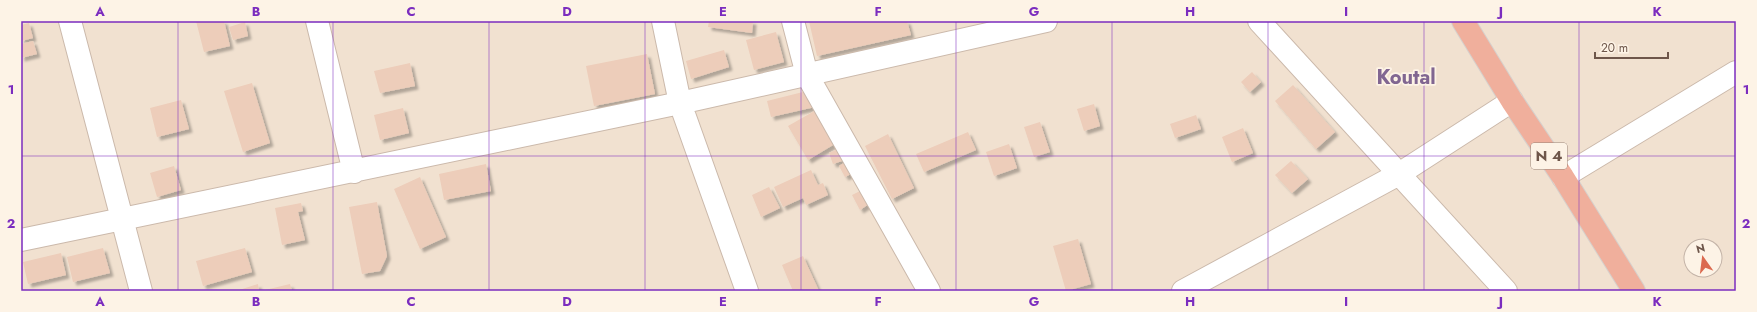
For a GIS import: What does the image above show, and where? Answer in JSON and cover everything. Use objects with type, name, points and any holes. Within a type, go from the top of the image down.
[{"type":"highway","name":"N 4","points":[[1463,21],[1512,101],[1563,177],[1634,291]]},
{"type":"street","points":[[70,21],[141,291]]},
{"type":"street","points":[[317,21],[354,172]]},
{"type":"street","points":[[663,21],[680,103],[747,291]]},
{"type":"street","points":[[793,21],[807,75],[929,291]]},
{"type":"street","points":[[21,240],[354,172],[680,103],[1046,21]]},
{"type":"street","points":[[1259,21],[1506,291]]},
{"type":"street","points":[[1563,177],[1736,72]]},
{"type":"street","points":[[1183,291],[1399,174],[1512,101]]},
{"type":"shaded area","points":[[21,21],[1736,21],[1736,291],[21,291]]},
{"type":"building","points":[[196,21],[224,21],[230,46],[204,52]]},
{"type":"building","points":[[709,21],[753,21],[752,33],[708,27]]},
{"type":"building","points":[[809,21],[907,21],[911,35],[817,56]]},
{"type":"building","points":[[245,22],[248,36],[233,40],[229,27]]},
{"type":"building","points":[[29,23],[33,38],[21,41],[21,25]]},
{"type":"building","points":[[776,32],[784,62],[754,70],[746,40]]},
{"type":"building","points":[[33,41],[37,54],[21,58],[21,44]]},
{"type":"building","points":[[724,50],[729,67],[691,79],[686,61]]},
{"type":"building","points":[[647,54],[655,94],[594,106],[586,66]]},
{"type":"building","points":[[410,63],[415,86],[380,93],[374,71]]},
{"type":"building","points":[[1252,72],[1261,82],[1250,92],[1241,82]]},
{"type":"building","points":[[252,83],[270,143],[243,152],[224,91]]},
{"type":"building","points":[[1293,85],[1335,132],[1316,149],[1275,101]]},
{"type":"building","points":[[811,90],[815,107],[771,117],[767,101]]},
{"type":"building","points":[[181,100],[189,129],[157,137],[150,108]]},
{"type":"building","points":[[1094,104],[1100,126],[1084,131],[1077,109]]},
{"type":"building","points":[[403,108],[409,133],[380,140],[374,115]]},
{"type":"building","points":[[818,109],[838,142],[808,160],[788,126]]},
{"type":"building","points":[[1196,115],[1201,129],[1175,138],[1170,124]]},
{"type":"building","points":[[1040,122],[1050,152],[1034,157],[1024,127]]},
{"type":"building","points":[[1243,128],[1253,153],[1232,162],[1222,137]]},
{"type":"building","points":[[968,132],[976,150],[924,172],[916,154]]},
{"type":"building","points":[[888,134],[914,188],[892,199],[865,146]]},
{"type":"building","points":[[1009,144],[1017,168],[994,176],[986,152]]},
{"type":"building","points":[[843,147],[848,159],[833,164],[829,153]]},
{"type":"building","points":[[847,161],[853,173],[845,177],[839,166]]},
{"type":"building","points":[[1291,161],[1308,179],[1292,193],[1275,175]]},
{"type":"building","points":[[486,164],[491,191],[444,200],[439,174]]},
{"type":"building","points":[[174,166],[181,190],[157,197],[150,173]]},
{"type":"building","points":[[811,170],[818,185],[823,183],[828,195],[806,205],[803,198],[783,207],[774,187]]},
{"type":"building","points":[[420,177],[446,237],[420,249],[394,189]]},
{"type":"building","points":[[769,187],[780,208],[761,217],[752,195]]},
{"type":"building","points":[[862,190],[869,204],[860,210],[852,195]]},
{"type":"building","points":[[377,202],[387,256],[380,271],[362,274],[349,207]]},
{"type":"building","points":[[301,203],[303,211],[298,212],[305,240],[282,245],[275,208]]},
{"type":"building","points":[[1078,239],[1091,284],[1066,291],[1053,246]]},
{"type":"building","points":[[103,248],[110,273],[73,282],[67,257]]},
{"type":"building","points":[[245,248],[252,272],[203,286],[196,261]]},
{"type":"building","points":[[61,253],[66,275],[28,284],[23,262]]},
{"type":"building","points":[[803,256],[819,291],[793,291],[782,265]]},
{"type":"building","points":[[258,284],[259,291],[236,291]]},
{"type":"building","points":[[290,284],[292,291],[265,291],[265,290]]},
{"type":"district","name":"Koutal","points":[[1406,77]]}]
